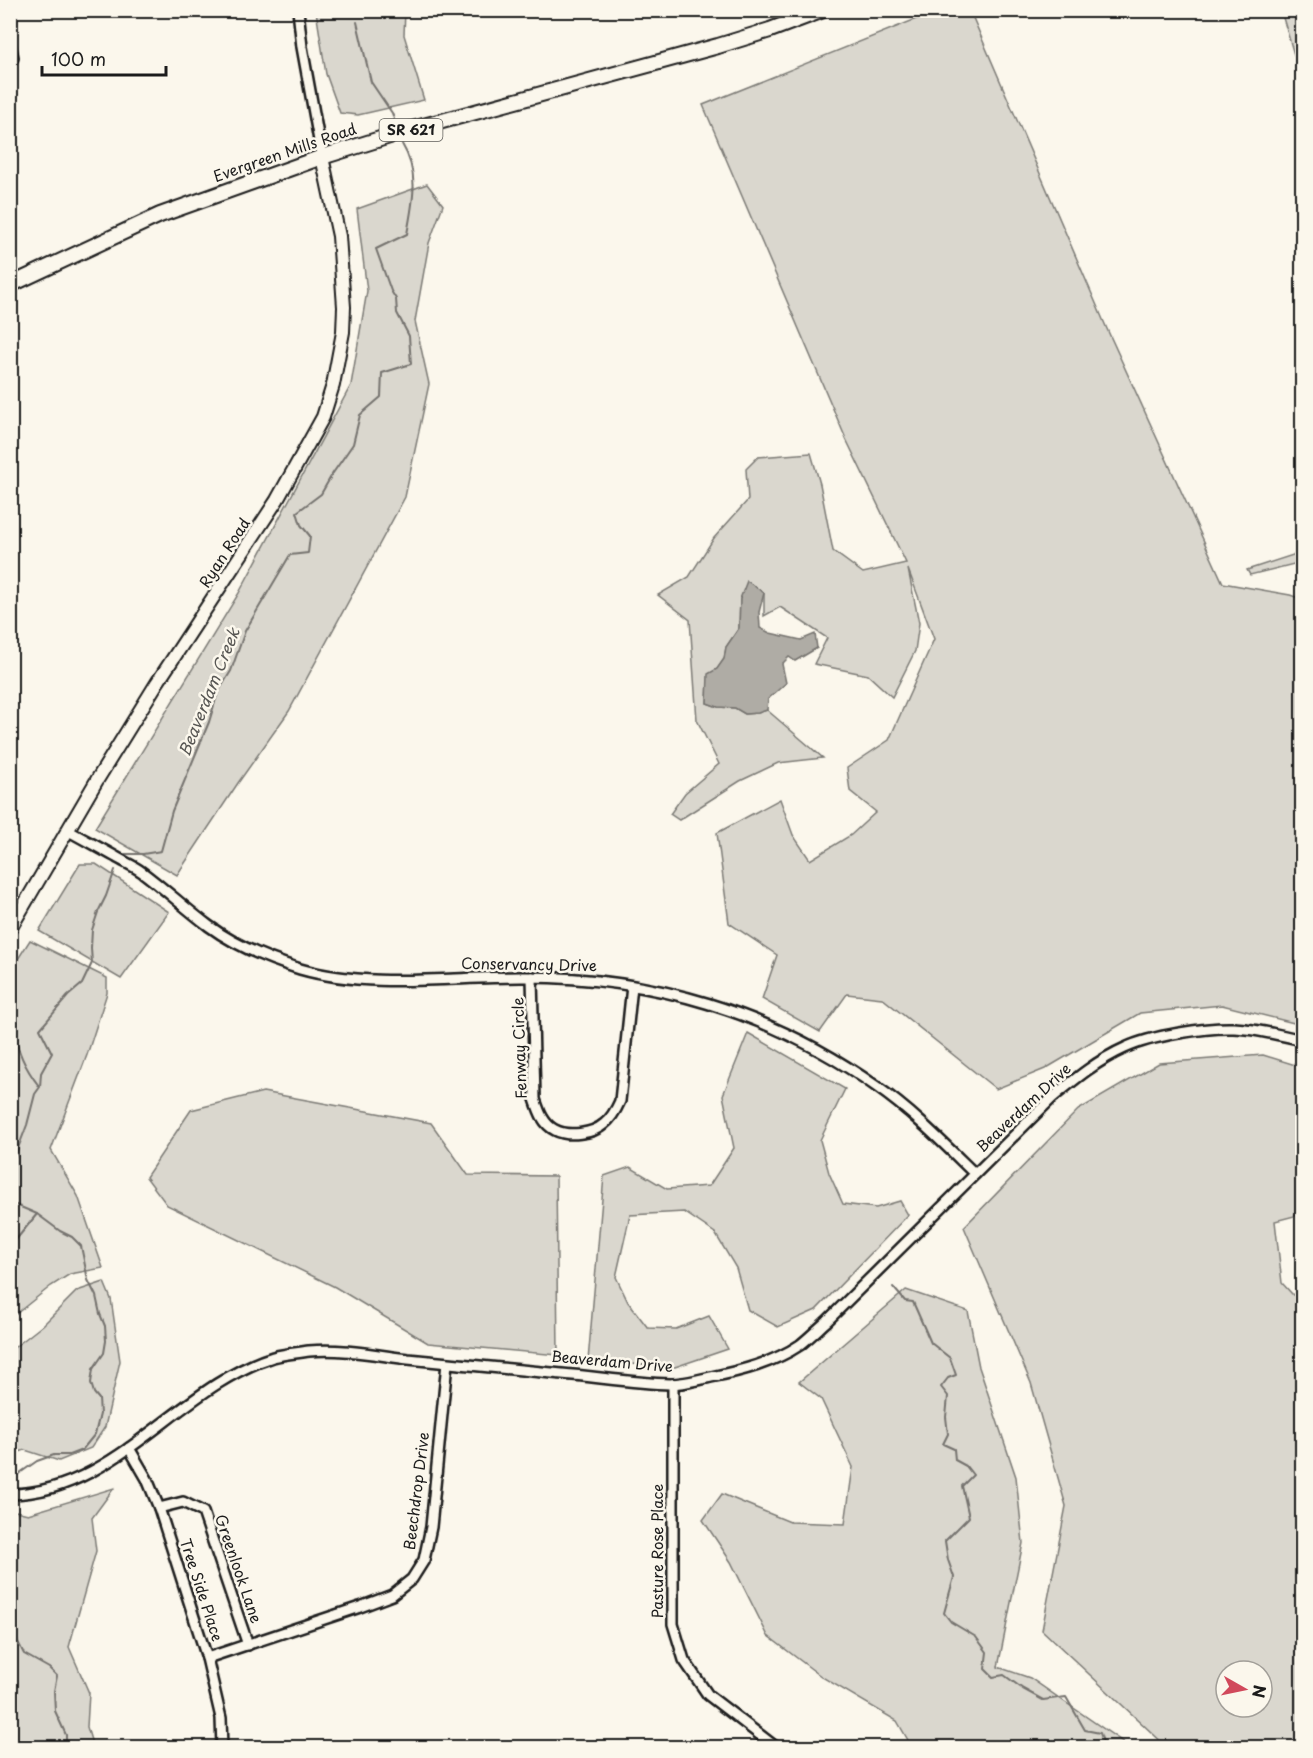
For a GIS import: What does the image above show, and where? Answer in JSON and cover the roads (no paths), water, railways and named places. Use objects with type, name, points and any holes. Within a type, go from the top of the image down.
[{"type":"main road","name":"Evergreen Mills Road","points":[[10,285],[160,215],[322,157],[390,135],[718,46],[824,10]]},
{"type":"main road","name":"Ryan Road","points":[[10,929],[67,830],[157,684],[277,500],[323,417],[333,385],[344,332],[344,307],[339,236],[322,157]]},
{"type":"street","points":[[298,10],[302,46],[322,157]]},
{"type":"street","points":[[10,44],[13,58]]},
{"type":"street","name":"Conservancy Drive","points":[[67,830],[140,871],[211,928],[236,943],[263,956],[302,969],[370,980],[573,978],[666,992],[726,1008],[779,1029],[878,1087],[909,1112],[975,1174]]},
{"type":"street","name":"Fenway Circle","points":[[532,977],[535,1099],[539,1113],[549,1126],[556,1131],[570,1134],[588,1132],[604,1125],[615,1112],[620,1101],[632,986]]},
{"type":"street","name":"Beaverdam Drive","points":[[12,1494],[36,1491],[73,1480],[129,1448],[208,1390],[239,1372],[274,1357],[337,1351],[673,1384],[744,1370],[777,1358],[800,1344],[827,1321],[1052,1098],[1089,1068],[1126,1047],[1157,1037],[1191,1032],[1233,1028],[1302,1040]]},
{"type":"street","name":"Beechdrop Drive","points":[[207,1658],[392,1595],[412,1579],[424,1560],[431,1527],[447,1363]]},
{"type":"street","name":"Pasture Rose Place","points":[[673,1384],[673,1624],[684,1660],[708,1695],[777,1748]]},
{"type":"street","name":"Tree Side Place","points":[[129,1448],[147,1479],[159,1508],[207,1658],[221,1718],[222,1748]]},
{"type":"street","name":"Greenlook Lane","points":[[159,1508],[183,1502],[203,1512],[248,1645]]},
{"type":"waterway","name":"Beaverdam Creek","points":[[357,22],[371,82],[394,119]]},
{"type":"waterway","name":"Beaverdam Creek","points":[[125,854],[161,851],[172,811],[209,722],[218,692],[231,671],[245,631],[290,555],[308,553],[310,536],[301,525],[297,512],[321,494],[353,444],[360,415],[381,397],[382,373],[411,364],[409,336],[397,313],[396,299],[376,249],[407,234],[413,199],[413,177],[408,155],[402,144]]},
{"type":"waterway","name":"Beaverdam Creek","points":[[10,1161],[15,1156],[27,1125],[35,1094],[40,1087],[41,1073],[52,1053],[40,1029],[68,996],[82,984],[92,963],[92,930],[115,870]]},
{"type":"waterway","points":[[10,1021],[24,1062],[39,1086]]},
{"type":"waterway","name":"Beaverdam Creek","points":[[10,1207],[16,1205],[37,1214],[72,1237],[81,1246],[88,1280],[96,1296],[105,1326],[106,1341],[104,1353],[93,1369],[91,1383],[99,1399],[100,1414],[95,1434],[82,1450],[37,1461],[17,1475],[10,1489]]},
{"type":"waterway","points":[[10,1247],[37,1214]]},
{"type":"waterway","points":[[893,1287],[905,1301],[913,1302],[931,1343],[950,1358],[956,1375],[948,1378],[941,1387],[948,1396],[946,1417],[948,1434],[943,1444],[954,1449],[955,1460],[966,1466],[973,1475],[962,1486],[969,1517],[945,1541],[954,1577],[944,1613],[951,1622],[976,1637],[987,1652],[985,1669],[993,1677],[1004,1675],[1043,1700],[1066,1697],[1085,1730],[1100,1733],[1103,1742],[1101,1748]]},
{"type":"waterway","name":"Beaverdam Creek","points":[[10,1572],[10,1580]]},
{"type":"waterway","name":"Beaverdam Creek","points":[[10,1645],[17,1640],[24,1654],[49,1668],[57,1676],[54,1691],[55,1711],[66,1735],[66,1748]]}]
